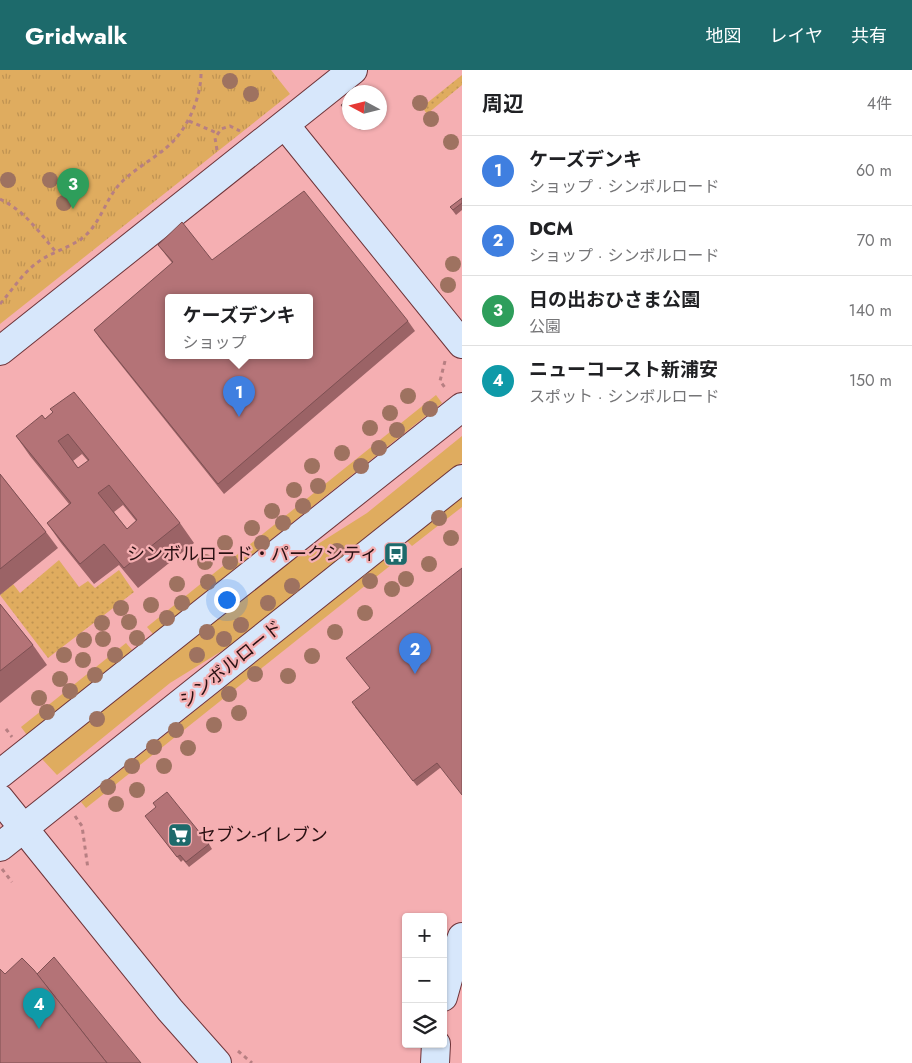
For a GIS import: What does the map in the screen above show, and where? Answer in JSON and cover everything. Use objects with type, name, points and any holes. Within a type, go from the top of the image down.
[{"type":"street","points":[[0,351],[353,70]]},
{"type":"street","points":[[285,125],[462,344]]},
{"type":"street","points":[[0,774],[462,407]]},
{"type":"street","name":"シンボルロード","points":[[0,847],[462,479]]},
{"type":"street","points":[[0,799],[170,1010],[225,1055]]},
{"type":"street","points":[[447,983],[462,937]]},
{"type":"street","points":[[434,1063],[436,1048]]},
{"type":"path","points":[[0,304],[24,273],[44,258],[87,234],[102,214],[118,186],[168,146],[189,120],[196,104],[201,70]]},
{"type":"path","points":[[189,120],[217,133]]},
{"type":"path","points":[[220,154],[215,143],[217,133],[221,129],[230,126],[238,129],[243,134]]},
{"type":"path","points":[[0,199],[15,207],[27,218],[56,252]]},
{"type":"path","points":[[6,730],[25,754]]},
{"type":"path","points":[[61,799],[82,826],[88,868],[93,876]]},
{"type":"path","points":[[0,866],[12,882]]},
{"type":"path","points":[[225,1055],[252,1063]]},
{"type":"green space","points":[[0,70],[271,70],[290,94],[0,324]]},
{"type":"green space","points":[[462,75],[462,85],[427,114],[422,107]]},
{"type":"green space","points":[[436,395],[442,403],[153,634],[147,627]]},
{"type":"green space","points":[[462,436],[462,462],[246,636],[170,683],[57,775],[42,759],[261,580],[367,513]]},
{"type":"green space","points":[[462,496],[462,507],[412,546],[407,541]]},
{"type":"green space","points":[[391,554],[396,561],[86,808],[81,802]]},
{"type":"green space","points":[[59,560],[79,587],[88,581],[95,588],[119,570],[134,592],[48,658],[0,595],[13,584],[20,593]]},
{"type":"green space","points":[[126,643],[132,650],[27,735],[21,727]]},
{"type":"building","points":[[304,191],[408,321],[218,484],[94,330],[173,262],[158,245],[182,222],[212,260]]},
{"type":"building","points":[[462,198],[462,203],[453,210],[450,207]]},
{"type":"building","points":[[74,392],[180,523],[124,568],[104,544],[80,564],[47,523],[71,503],[16,436],[42,415],[45,419],[53,412],[50,409]],"holes":[[[68,434],[89,460],[78,468],[58,441]],[[109,485],[137,520],[127,529],[98,493]]]},
{"type":"building","points":[[0,474],[46,532],[0,569]]},
{"type":"building","points":[[462,568],[462,795],[437,763],[413,781],[352,702],[370,688],[346,658]]},
{"type":"building","points":[[0,604],[33,645],[0,671]]},
{"type":"building","name":"セブン-イレブン","points":[[167,792],[209,844],[186,862],[180,855],[177,857],[145,816],[156,807],[153,803]]},
{"type":"building","points":[[54,957],[141,1063],[107,1063],[37,974]]},
{"type":"building","points":[[22,958],[34,970],[107,1063],[0,1063],[0,969],[5,974]]},
{"type":"place","name":"日の出おひさま公園","points":[[73,209]]},
{"type":"place","name":"ケーズデンキ","points":[[239,417]]},
{"type":"place","name":"シンボルロード・パークシティ","points":[[396,554]]},
{"type":"place","name":"DCM","points":[[415,674]]},
{"type":"place","name":"セブン-イレブン","points":[[180,835]]},
{"type":"place","name":"ニューコースト新浦安","points":[[39,1029]]}]
